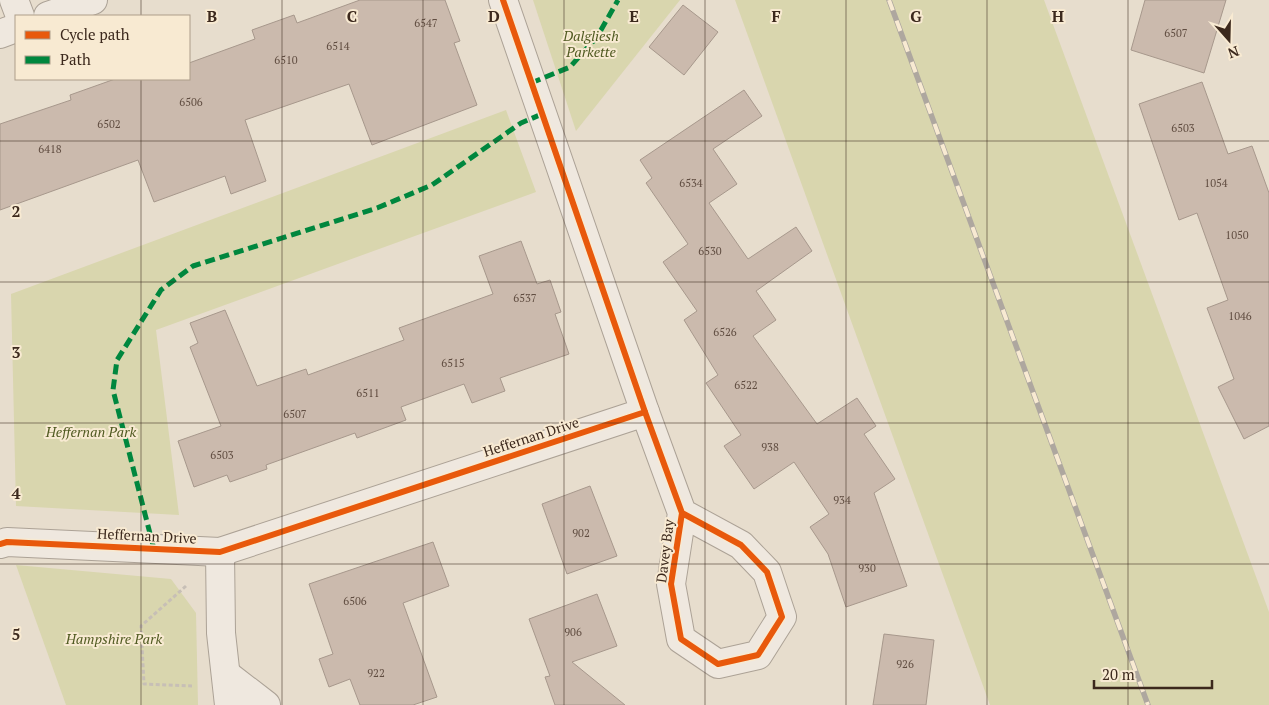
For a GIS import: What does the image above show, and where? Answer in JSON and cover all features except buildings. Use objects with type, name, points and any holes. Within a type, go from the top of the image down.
[{"type":"street","points":[[14,0],[20,15]]},
{"type":"street","points":[[51,15],[93,0]]},
{"type":"street","points":[[503,0],[645,412]]},
{"type":"street","points":[[0,34],[15,28]]},
{"type":"street","name":"Davey Bay","points":[[645,412],[682,513],[671,584],[681,639],[718,664],[758,655],[782,616],[767,572],[741,546],[682,513]]},
{"type":"street","name":"Heffernan Drive","points":[[0,544],[7,542],[220,552],[645,412]]},
{"type":"street","points":[[220,552],[221,633],[228,689],[266,705]]},
{"type":"path","points":[[220,552],[184,588],[141,626],[144,684],[228,689]]},
{"type":"green space","name":"Dalgliesh Parkette","points":[[533,0],[680,0],[576,131]]},
{"type":"green space","points":[[735,0],[1044,0],[1269,612],[1269,705],[990,705]]},
{"type":"green space","name":"Heffernan Park","points":[[506,110],[536,192],[156,330],[179,515],[16,506],[11,294]]},
{"type":"green space","name":"Hampshire Park","points":[[16,565],[171,579],[196,613],[198,705],[66,705]]},
{"type":"railway","points":[[889,0],[1148,705]]},
{"type":"marked path","points":[[531,83],[570,67],[597,37],[618,0]]},
{"type":"marked path","points":[[154,549],[113,390],[117,360],[161,290],[193,266],[377,208],[432,185],[521,123],[542,114]]},
{"type":"cycle path","points":[[0,544],[7,542],[220,552],[645,412],[503,0]]},
{"type":"cycle path","points":[[645,412],[682,513],[671,584],[681,639],[718,664],[758,655],[782,617],[767,572],[741,545],[682,513]]}]
